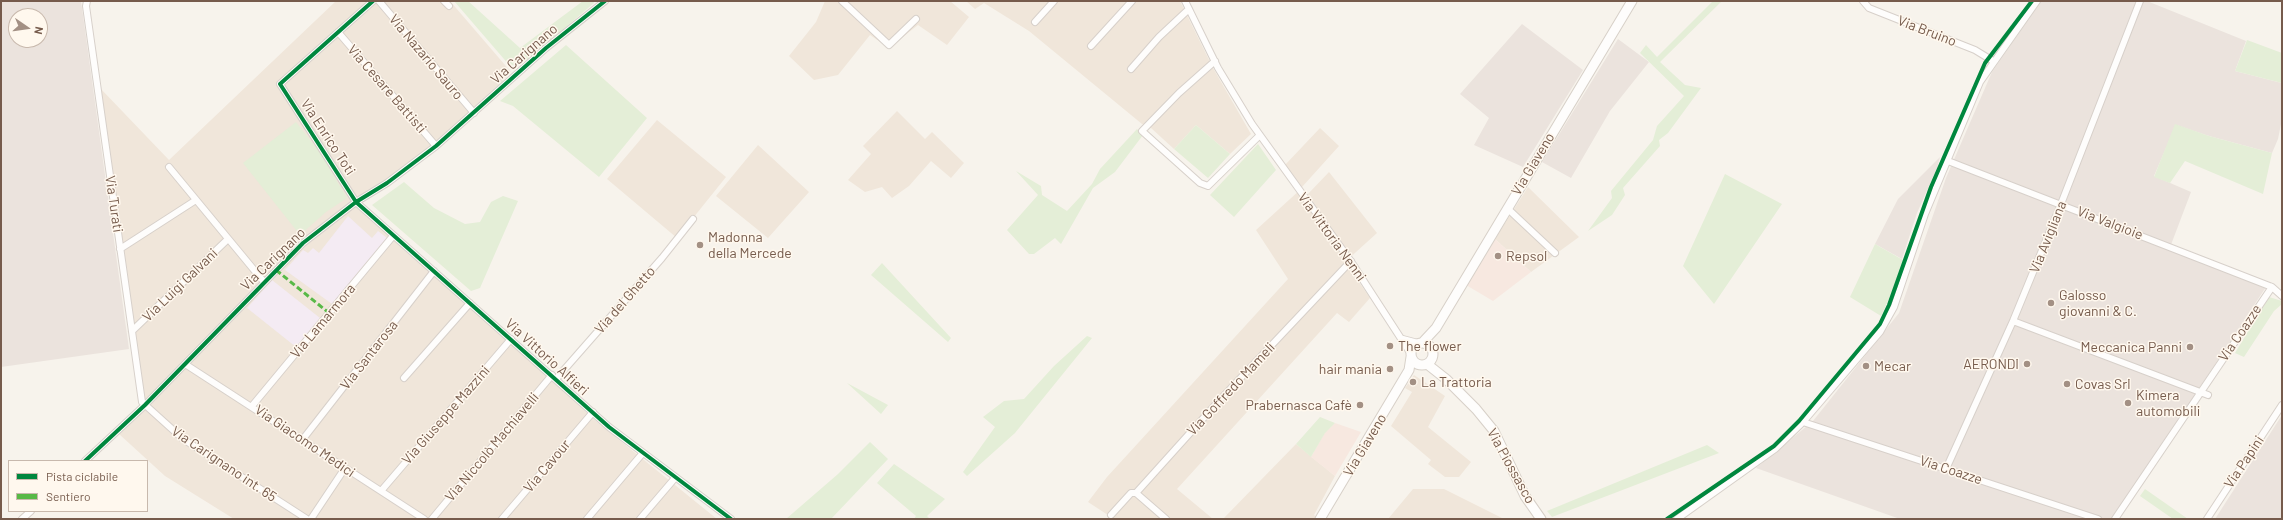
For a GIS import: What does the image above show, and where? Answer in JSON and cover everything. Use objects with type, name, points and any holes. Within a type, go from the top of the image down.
[{"type":"main road","name":"Via Giaveno","points":[[1426,346],[1507,208],[1632,1]]},
{"type":"main road","name":"Via Giaveno","points":[[1320,519],[1409,370],[1413,347],[1426,346]]},
{"type":"main road","name":"Via Giaveno","points":[[1424,364],[1432,358],[1426,346]]},
{"type":"main road","name":"Via Piossasco","points":[[1426,346],[1439,370],[1446,379],[1476,409],[1494,431],[1525,496],[1541,519]]},
{"type":"main road","points":[[1411,355],[1415,362],[1424,364]]},
{"type":"main road","name":"Via Piossasco","points":[[1424,364],[1446,379]]},
{"type":"main road","points":[[1409,370],[1424,364]]},
{"type":"street","name":"Via Turati","points":[[87,1],[86,6],[120,249],[142,401],[145,405]]},
{"type":"street","points":[[338,32],[373,1]]},
{"type":"street","name":"Via Nazario Sauro","points":[[379,1],[474,112]]},
{"type":"street","points":[[444,1],[449,6]]},
{"type":"street","name":"Via Carignano","points":[[86,460],[145,405],[302,242],[356,202],[387,183],[436,146],[546,48],[605,1]]},
{"type":"street","points":[[842,1],[889,45],[916,19]]},
{"type":"street","points":[[1035,22],[1054,1]]},
{"type":"street","points":[[1091,46],[1132,1]]},
{"type":"street","name":"Via Vittoria Nenni","points":[[1185,1],[1215,61],[1260,135],[1351,261],[1403,339],[1411,355]]},
{"type":"street","name":"Via Bruino","points":[[1863,1],[1869,8],[1975,50],[1993,61]]},
{"type":"street","points":[[1677,519],[1775,449],[1803,422],[1880,332],[1888,318],[1925,214],[1980,82],[1993,61],[2037,1]]},
{"type":"street","name":"Via Avigliana","points":[[1946,469],[2013,321],[2061,204],[2140,1]]},
{"type":"street","points":[[1131,69],[1159,37],[1189,9]]},
{"type":"street","name":"Via Enrico Toti","points":[[338,32],[280,84],[356,202]]},
{"type":"street","name":"Via Cesare Battisti","points":[[338,32],[436,146]]},
{"type":"street","points":[[1215,61],[1179,93],[1142,131],[1200,183],[1208,186],[1260,135]]},
{"type":"street","name":"Via Valgioie","points":[[1948,161],[2272,287]]},
{"type":"street","points":[[168,167],[264,282]]},
{"type":"street","points":[[120,249],[196,200]]},
{"type":"street","name":"Via Vittorio Alfieri","points":[[356,202],[592,412],[642,454],[729,518]]},
{"type":"street","points":[[1507,208],[1555,253]]},
{"type":"street","name":"Via del Ghetto","points":[[554,377],[662,258],[693,219]]},
{"type":"street","name":"Via Lamarmora","points":[[252,406],[393,236]]},
{"type":"street","name":"Via Luigi Galvani","points":[[132,331],[228,239]]},
{"type":"street","name":"Via Goffredo Mameli","points":[[1111,515],[1132,494],[1136,493],[1217,403],[1351,261]]},
{"type":"street","name":"Via Santarosa","points":[[303,439],[434,271]]},
{"type":"street","points":[[2272,287],[2282,296]]},
{"type":"street","name":"Via Coazze","points":[[2115,519],[2272,287]]},
{"type":"street","points":[[404,378],[470,303]]},
{"type":"street","points":[[2013,321],[2208,395]]},
{"type":"street","name":"Via Giuseppe Mazzini","points":[[381,491],[511,339]]},
{"type":"street","points":[[1403,339],[1426,346]]},
{"type":"street","name":"Via Giacomo Medici","points":[[185,364],[303,439],[424,519]]},
{"type":"street","name":"Via Niccolò Machiavelli","points":[[432,519],[554,377]]},
{"type":"street","name":"Via Carignano int. 65","points":[[145,405],[183,439],[306,519]]},
{"type":"street","name":"Via Papini","points":[[2207,519],[2282,405]]},
{"type":"street","name":"Via Cavour","points":[[502,519],[592,412]]},
{"type":"street","name":"Via Coazze","points":[[1803,422],[2098,519]]},
{"type":"street","points":[[587,519],[642,454]]},
{"type":"street","points":[[311,519],[345,468]]},
{"type":"street","points":[[640,519],[675,478]]},
{"type":"street","points":[[1136,493],[1166,519]]},
{"type":"street","points":[[22,519],[30,512]]},
{"type":"shaded area","points":[[1,1],[81,1],[129,349],[1,367]]},
{"type":"shaded area","points":[[336,1],[450,1],[511,72],[474,113],[357,202],[597,422],[717,519],[234,519],[165,476],[119,434],[145,405],[101,89],[169,160]]},
{"type":"shaded area","points":[[825,1],[950,1],[969,17],[947,45],[918,25],[889,48],[870,35],[838,75],[814,80],[789,56],[816,22]]},
{"type":"shaded area","points":[[966,1],[1180,1],[1213,68],[1251,134],[1230,154],[1196,125],[1174,149],[1151,128],[1142,124],[1029,31],[984,3],[975,9]]},
{"type":"shaded area","points":[[2041,1],[2147,1],[2246,41],[2235,71],[2282,83],[2282,119],[2278,139],[2272,153],[2209,136],[2176,125],[2154,176],[2191,192],[2169,250],[2266,287],[2113,519],[1900,519],[1756,468],[1813,421],[1899,313],[1946,178],[1992,72]]},
{"type":"shaded area","points":[[1522,24],[1583,70],[1523,167],[1474,145],[1489,118],[1460,94]]},
{"type":"shaded area","points":[[1618,39],[1649,62],[1610,111],[1571,178],[1542,162]]},
{"type":"shaded area","points":[[897,111],[925,139],[932,132],[964,163],[951,178],[931,161],[909,186],[892,198],[882,187],[865,192],[848,180],[871,154],[863,146]]},
{"type":"shaded area","points":[[657,120],[726,177],[677,238],[607,179]]},
{"type":"shaded area","points":[[1320,128],[1339,146],[1302,187],[1285,165]]},
{"type":"shaded area","points":[[758,145],[809,192],[768,238],[716,196]]},
{"type":"shaded area","points":[[1940,157],[1937,168],[1917,213],[1902,259],[1875,244],[1898,199]]},
{"type":"shaded area","points":[[1329,172],[1377,233],[1345,262],[1370,298],[1349,322],[1337,313],[1177,489],[1213,519],[1114,519],[1088,502],[1107,477],[1288,279],[1256,230],[1301,189],[1307,195]]},
{"type":"shaded area","points":[[1528,187],[1579,237],[1531,272],[1495,239]]},
{"type":"shaded area","points":[[348,216],[372,238],[378,231],[387,238],[332,304],[285,270],[303,250],[308,253],[313,248],[319,253]]},
{"type":"shaded area","points":[[1495,239],[1531,272],[1493,301],[1466,285]]},
{"type":"shaded area","points":[[272,280],[320,318],[296,347],[247,308]]},
{"type":"shaded area","points":[[1414,375],[1445,396],[1428,427],[1471,462],[1459,477],[1445,477],[1428,464],[1431,460],[1391,426],[1412,392],[1405,388]]},
{"type":"shaded area","points":[[2282,415],[2282,519],[2215,519]]},
{"type":"shaded area","points":[[1335,423],[1361,432],[1335,476],[1311,457],[1325,432]]},
{"type":"shaded area","points":[[1296,444],[1335,476],[1314,515],[1319,519],[1223,519]]},
{"type":"shaded area","points":[[1413,489],[1444,489],[1504,519],[1388,519]]},
{"type":"green space","points":[[454,1],[468,1],[520,48],[583,1],[593,1],[594,3],[526,61],[510,66]]},
{"type":"green space","points":[[1713,1],[1722,1],[1660,62],[1685,85],[1701,88],[1668,133],[1659,140],[1660,146],[1623,188],[1625,195],[1612,215],[1588,231],[1612,198],[1611,191],[1653,140],[1657,126],[1684,96],[1640,53],[1646,45],[1657,57]]},
{"type":"green space","points":[[2247,40],[2282,53],[2282,83],[2235,71]]},
{"type":"green space","points":[[566,45],[647,118],[599,177],[513,106],[500,101]]},
{"type":"green space","points":[[296,122],[320,153],[347,198],[326,212],[300,235],[243,163]]},
{"type":"green space","points":[[2175,124],[2209,136],[2272,153],[2263,194],[2185,161],[2170,183],[2154,177]]},
{"type":"green space","points":[[1196,125],[1230,154],[1208,178],[1174,149]]},
{"type":"green space","points":[[1137,129],[1143,135],[1115,172],[1093,188],[1061,244],[1055,238],[1034,254],[1029,254],[1007,230],[1038,195],[1016,171],[1041,186],[1042,195],[1067,211],[1092,184],[1100,169]]},
{"type":"green space","points":[[1258,144],[1276,170],[1234,217],[1210,195]]},
{"type":"green space","points":[[1725,174],[1782,204],[1714,304],[1683,266]]},
{"type":"green space","points":[[404,182],[434,208],[465,224],[480,222],[491,202],[503,196],[518,201],[480,288],[471,291],[372,205]]},
{"type":"green space","points":[[1875,244],[1903,260],[1892,292],[1881,316],[1850,297]]},
{"type":"green space","points":[[882,263],[951,338],[948,342],[871,275]]},
{"type":"green space","points":[[2269,297],[2282,301],[2282,304],[2274,311],[2244,357],[2235,353]]},
{"type":"green space","points":[[1087,336],[1092,338],[1015,433],[967,476],[963,472],[995,427],[983,417],[1004,401],[1024,399],[1054,366]]},
{"type":"green space","points":[[847,383],[888,405],[881,414]]},
{"type":"green space","points":[[1320,417],[1335,423],[1325,433],[1311,457],[1296,444]]},
{"type":"green space","points":[[870,442],[888,459],[831,519],[786,519],[838,474]]},
{"type":"green space","points":[[1707,445],[1719,453],[1552,517],[1547,511]]},
{"type":"green space","points":[[894,464],[945,499],[927,516],[930,519],[914,519],[916,516],[877,483]]},
{"type":"green space","points":[[2145,489],[2188,519],[2173,519],[2140,496]]},
{"type":"marked path","points":[[276,270],[329,313]]},
{"type":"cycle path","points":[[373,1],[280,84],[356,202],[609,427],[731,519]]},
{"type":"cycle path","points":[[86,460],[145,405],[303,243],[356,202],[387,183],[436,146],[546,48],[605,1]]},
{"type":"cycle path","points":[[1667,519],[1774,446],[1799,421],[1880,324],[1889,305],[1931,187],[1985,63],[2032,1]]},
{"type":"place","name":"Madonna della Mercede","points":[[700,245]]},
{"type":"place","name":"Repsol","points":[[1498,256]]},
{"type":"place","name":"Galosso giovanni & C.","points":[[2051,303]]},
{"type":"place","name":"The flower","points":[[1390,346]]},
{"type":"place","name":"Meccanica Panni","points":[[2190,347]]},
{"type":"place","name":"AERONDI","points":[[2027,364]]},
{"type":"place","name":"Mecar","points":[[1866,366]]},
{"type":"place","name":"hair mania","points":[[1390,369]]},
{"type":"place","name":"La Trattoria","points":[[1413,382]]},
{"type":"place","name":"Covas Srl","points":[[2067,384]]},
{"type":"place","name":"Kimera automobili","points":[[2128,403]]},
{"type":"place","name":"Prabernasca Cafè","points":[[1360,405]]}]
